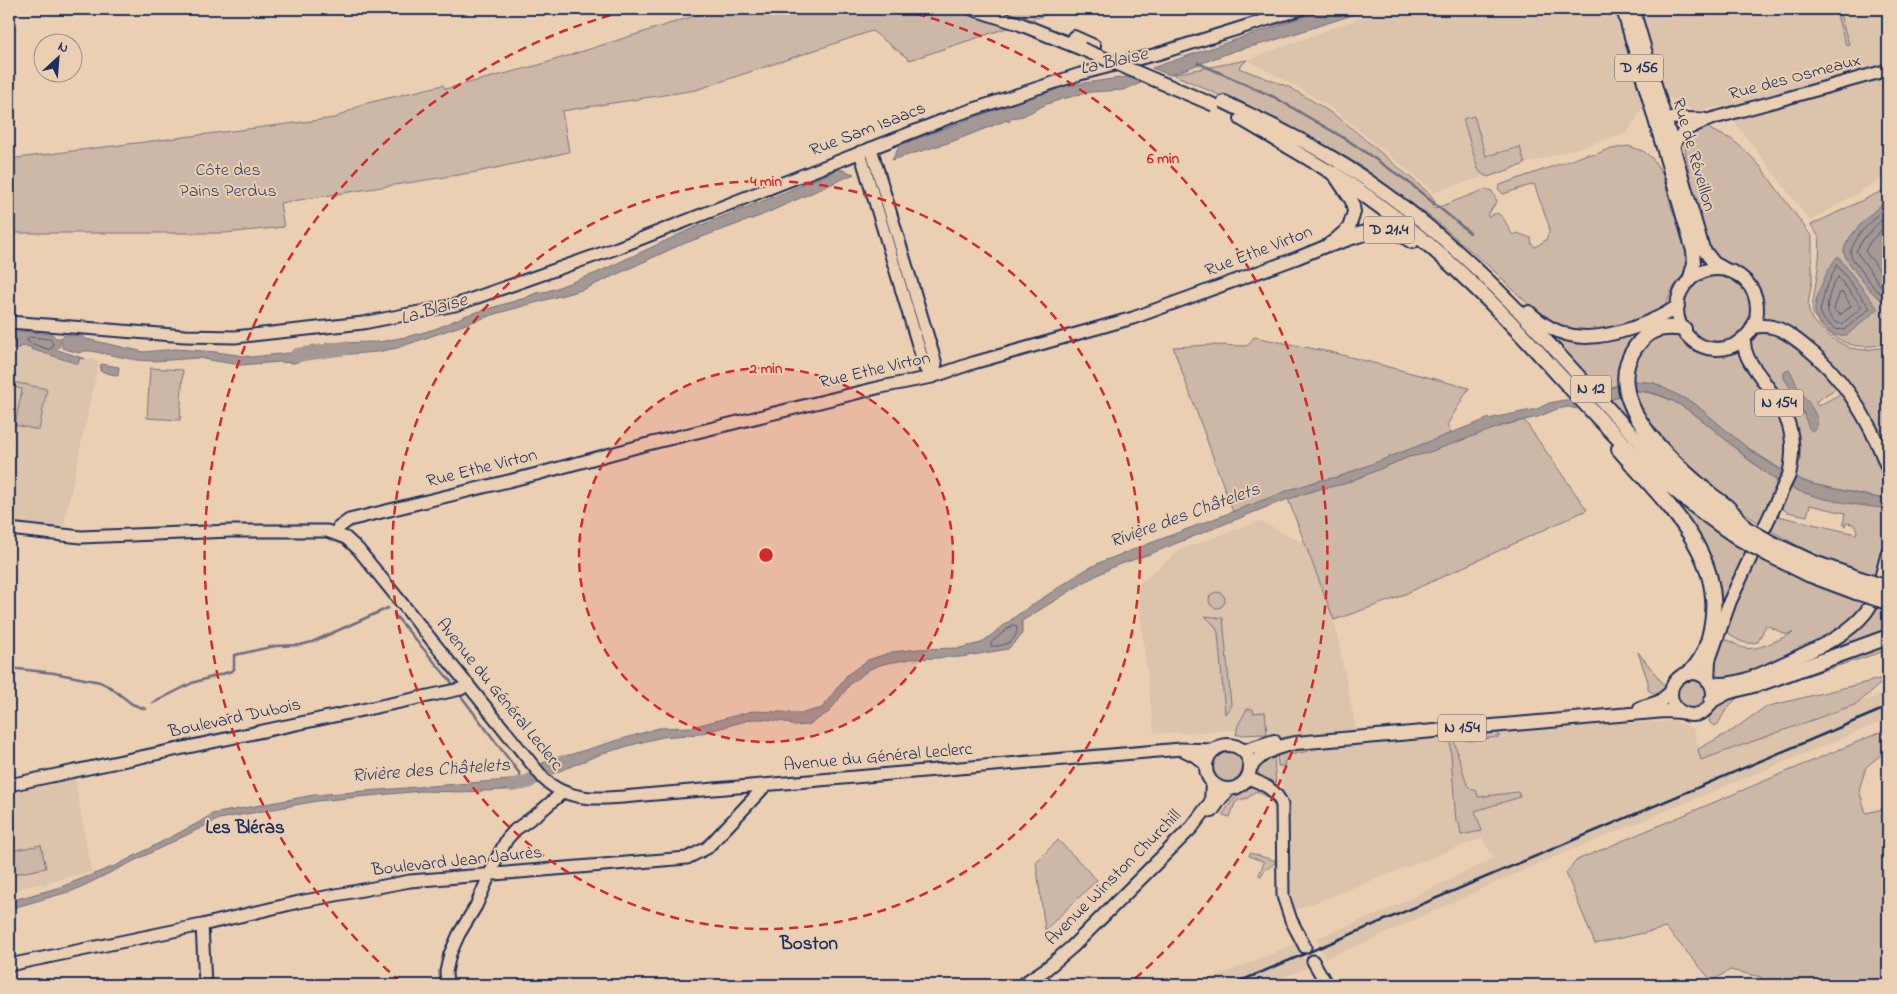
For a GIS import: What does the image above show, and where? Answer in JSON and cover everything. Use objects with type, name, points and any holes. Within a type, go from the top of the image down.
[{"type":"highway","name":"N 12","points":[[1334,174],[1446,250],[1474,286],[1630,449],[1708,517],[1772,550],[1814,563],[1888,602]]},
{"type":"highway","name":"D 21.4","points":[[1331,244],[1372,231],[1386,229],[1395,231],[1408,238],[1431,256],[1446,250]]},
{"type":"highway","points":[[1684,330],[1666,327],[1648,334],[1633,350],[1625,371],[1628,398],[1637,417],[1660,446],[1705,490],[1727,507],[1742,533]]},
{"type":"highway","points":[[1594,412],[1596,422],[1688,530],[1698,545],[1708,568],[1714,597],[1713,621],[1705,650],[1698,664],[1689,673]]},
{"type":"highway","name":"N 12","points":[[1858,585],[1888,588]]},
{"type":"highway","points":[[1712,700],[1728,692],[1750,687],[1888,637]]},
{"type":"main road","name":"N 12","points":[[973,9],[1088,47]]},
{"type":"main road","name":"N 12","points":[[998,9],[1033,20],[1088,47],[1286,132],[1335,160],[1417,218],[1446,250],[1523,316],[1660,462],[1742,533]]},
{"type":"main road","name":"Rue Sam Isaacs","points":[[9,322],[185,336],[235,337],[363,323],[455,305],[494,293],[622,246],[965,112],[1080,74],[1157,54],[1301,9]]},
{"type":"main road","name":"Rue de Réveillon","points":[[1622,9],[1673,149],[1703,249],[1714,263],[1728,271]]},
{"type":"main road","name":"Rue de Réveillon","points":[[1633,9],[1694,251],[1694,263],[1689,281]]},
{"type":"main road","name":"Rue des Osmeaux","points":[[1663,125],[1711,118],[1888,70]]},
{"type":"main road","name":"N 12","points":[[1219,104],[1334,174]]},
{"type":"main road","name":"Rue des Osmeaux","points":[[1673,149],[1678,138],[1685,131],[1711,118]]},
{"type":"main road","name":"Rue des Osmeaux","points":[[1663,125],[1685,131]]},
{"type":"main road","points":[[865,150],[931,370]]},
{"type":"main road","name":"D 21.4","points":[[1331,244],[1349,228],[1354,212],[1352,201],[1334,174]]},
{"type":"main road","name":"Rue Ethe Virton","points":[[336,533],[338,528],[350,520],[881,387],[931,370],[973,363],[1133,318],[1331,244]]},
{"type":"main road","points":[[1446,250],[1458,246],[1539,321],[1570,336],[1587,338],[1608,335],[1653,321],[1678,306]]},
{"type":"main road","points":[[1720,269],[1728,271],[1743,279],[1753,292],[1757,311],[1752,327],[1744,338],[1727,347],[1712,348],[1694,341],[1684,330],[1679,318],[1680,294],[1689,281],[1700,273],[1720,269]]},
{"type":"main road","points":[[1752,327],[1772,327],[1782,331],[1812,352],[1828,367],[1859,407],[1877,440],[1888,469]]},
{"type":"main road","name":"N 154","points":[[1709,682],[1709,660],[1730,602],[1789,475],[1793,446],[1790,426],[1779,403],[1746,356],[1744,338]]},
{"type":"main road","name":"Avenue du Général Leclerc","points":[[9,529],[81,537],[291,530],[336,533],[346,538],[358,549],[544,779],[563,792],[579,797],[602,798],[1181,749],[1215,750]]},
{"type":"main road","points":[[1709,682],[1730,683],[1750,678],[1844,634],[1868,609],[1876,591],[1888,552]]},
{"type":"main road","points":[[1689,673],[1700,674],[1709,682],[1712,690],[1712,700],[1705,710],[1698,714],[1689,715],[1680,712],[1673,704],[1670,693],[1672,684],[1676,679],[1689,673]]},
{"type":"main road","name":"Boulevard Dubois","points":[[9,784],[461,689],[468,684]]},
{"type":"main road","name":"N 154","points":[[1243,751],[1301,736],[1638,708],[1654,704],[1670,693]]},
{"type":"main road","name":"N 154","points":[[1249,772],[1260,756],[1282,746],[1296,743],[1549,720],[1665,711],[1680,712]]},
{"type":"main road","points":[[1228,745],[1236,746],[1243,751],[1248,758],[1249,772],[1242,785],[1229,790],[1220,788],[1212,783],[1207,775],[1208,756],[1215,750],[1228,745]]},
{"type":"main road","points":[[1181,749],[1195,756],[1206,766]]},
{"type":"main road","points":[[1249,772],[1278,796],[1282,804],[1283,896],[1291,920],[1306,947]]},
{"type":"main road","name":"Avenue Winston Churchill","points":[[1022,985],[1046,969],[1072,947],[1192,827],[1211,802],[1212,783]]},
{"type":"main road","name":"Boulevard Jean Jaurès","points":[[9,965],[202,925],[299,902],[410,881],[489,876],[687,858],[707,848],[766,784]]},
{"type":"main road","name":"Avenue Winston Churchill","points":[[1033,985],[1061,965],[1105,922],[1199,827],[1229,790]]},
{"type":"main road","points":[[447,985],[446,972],[450,954],[511,834],[563,792]]},
{"type":"main road","points":[[202,925],[205,985]]},
{"type":"main road","points":[[1313,961],[1327,985]]},
{"type":"shaded area","points":[[1383,9],[1888,9],[1888,175],[1810,221],[1735,122],[1728,106],[1695,111],[1666,96],[1644,105],[1627,133],[1434,192],[1333,109],[1247,60]]},
{"type":"shaded area","points":[[19,346],[35,350],[57,351],[99,361],[62,533],[9,525],[9,472],[15,440],[9,438],[9,348],[19,348]]},
{"type":"shaded area","points":[[1260,521],[1305,544],[1334,620],[1359,744],[1518,728],[1674,721],[1694,729],[1701,760],[1888,692],[1888,719],[1543,862],[1362,944],[1325,958],[1316,938],[1380,913],[1494,858],[1482,838],[1295,910],[1287,881],[1286,818],[1276,750],[1249,729],[1190,733],[1154,733],[1137,585],[1180,550]]},
{"type":"shaded area","points":[[75,779],[91,872],[49,881],[49,884],[43,885],[43,883],[9,890],[9,793]]},
{"type":"shaded area","points":[[1295,944],[1308,967],[1265,985],[1196,985]]},
{"type":"green space","name":"Côte des Pains Perdus","points":[[702,9],[1064,9],[910,60],[872,31],[696,90],[562,111],[569,152],[477,172],[280,203],[284,227],[225,233],[9,233],[9,159],[335,118],[363,104],[443,85],[445,89],[539,65],[707,12]]},
{"type":"green space","points":[[1835,9],[1838,9],[1849,44],[1846,45]]},
{"type":"green space","points":[[1247,60],[1239,68],[1289,87],[1343,121],[1430,194],[1435,201],[1434,209],[1486,189],[1492,191],[1497,201],[1487,216],[1499,214],[1513,235],[1517,233],[1531,238],[1532,245],[1535,247],[1546,240],[1549,226],[1534,184],[1503,194],[1498,189],[1500,185],[1588,154],[1595,155],[1606,150],[1628,146],[1643,151],[1652,158],[1662,173],[1672,209],[1684,240],[1688,261],[1683,275],[1673,288],[1666,304],[1649,317],[1599,331],[1571,330],[1549,321],[1437,222],[1361,166],[1302,133],[1173,74]]},
{"type":"green space","points":[[1474,116],[1486,156],[1520,147],[1525,164],[1488,177],[1481,173],[1478,169],[1463,119]]},
{"type":"green space","points":[[1708,126],[1711,130],[1731,139],[1746,151],[1760,166],[1812,237],[1812,280],[1808,305],[1813,321],[1833,339],[1850,348],[1863,350],[1888,347],[1888,461],[1834,370],[1761,322],[1761,296],[1754,281],[1742,269],[1723,261],[1709,249],[1694,197],[1685,150],[1688,137],[1700,128]]},
{"type":"green space","points":[[1888,188],[1888,199],[1855,231],[1845,246],[1844,252],[1852,267],[1866,285],[1888,304],[1888,343],[1867,346],[1853,345],[1830,334],[1814,315],[1812,309],[1820,245],[1819,238],[1811,225]]},
{"type":"green space","points":[[1710,275],[1724,275],[1736,280],[1745,289],[1750,301],[1748,321],[1741,332],[1724,341],[1710,341],[1698,336],[1689,327],[1684,315],[1684,301],[1689,289],[1698,280]]},
{"type":"green space","points":[[1672,315],[1675,324],[1658,324],[1620,384],[1601,391],[1546,332],[1563,338]]},
{"type":"green space","points":[[1760,331],[1774,331],[1813,361],[1838,387],[1815,402],[1818,406],[1842,393],[1858,417],[1878,457],[1883,471],[1888,500],[1812,484],[1795,477],[1800,459],[1800,442],[1796,425],[1780,394],[1748,349],[1751,339]]},
{"type":"green space","points":[[1673,334],[1698,348],[1712,353],[1721,353],[1741,347],[1778,410],[1789,436],[1785,465],[1782,470],[1739,442],[1695,404],[1654,383],[1633,381],[1631,368],[1633,361],[1652,336]]},
{"type":"green space","points":[[1254,337],[1335,353],[1469,388],[1447,425],[1455,442],[1476,433],[1524,420],[1587,510],[1394,599],[1334,620],[1288,499],[1272,498],[1233,512],[1173,347],[1247,346]]},
{"type":"green space","points":[[150,368],[183,370],[180,420],[147,418]]},
{"type":"green space","points":[[9,381],[47,389],[39,430],[15,425],[22,389],[9,386]]},
{"type":"green space","points":[[1635,391],[1652,394],[1682,406],[1709,425],[1746,458],[1777,481],[1775,483],[1777,487],[1760,524],[1709,486],[1660,439],[1636,406]]},
{"type":"green space","points":[[1622,394],[1637,429],[1610,401]]},
{"type":"green space","points":[[1791,487],[1826,498],[1888,509],[1885,542],[1875,575],[1809,552],[1768,529],[1778,516],[1856,534],[1857,530],[1853,524],[1846,523],[1845,526],[1843,525],[1845,513],[1810,505],[1807,516],[1787,512],[1780,507]]},
{"type":"green space","points":[[1669,497],[1717,533],[1749,552],[1717,630],[1717,605]]},
{"type":"green space","points":[[1756,557],[1817,586],[1867,602],[1861,611],[1840,630],[1746,676],[1720,680],[1714,677],[1711,670],[1722,640],[1744,648],[1756,648],[1793,633],[1785,634],[1766,625],[1758,642],[1745,643],[1726,631],[1741,586]]},
{"type":"green space","points":[[1217,592],[1223,594],[1225,600],[1223,606],[1217,608],[1211,606],[1209,600],[1211,594]]},
{"type":"green space","points":[[1875,605],[1888,609],[1888,634],[1789,669]]},
{"type":"green space","points":[[1205,616],[1223,618],[1231,705],[1225,714],[1218,633],[1215,626]]},
{"type":"green space","points":[[1888,643],[1888,650],[1737,698],[1727,708],[1718,724],[1714,726],[1710,723],[1709,718],[1719,701]]},
{"type":"green space","points":[[1638,652],[1666,689],[1660,698],[1648,690],[1648,682]]},
{"type":"green space","points":[[1888,677],[1857,704],[1701,760],[1698,749],[1733,730],[1765,707]]},
{"type":"green space","points":[[1693,678],[1703,681],[1708,690],[1702,701],[1702,706],[1694,709],[1687,708],[1681,704],[1677,692],[1679,686],[1684,681]]},
{"type":"green space","points":[[1247,709],[1253,709],[1253,713],[1265,712],[1267,734],[1236,735],[1238,725]]},
{"type":"green space","points":[[1888,729],[1888,749],[1866,767],[1859,790],[1866,813],[1888,808],[1888,985],[1764,985],[1761,977],[1730,970],[1712,981],[1666,928],[1595,944],[1566,873],[1577,860]]},
{"type":"green space","points":[[1496,731],[1499,737],[1472,741],[1464,740],[1465,734]]},
{"type":"green space","points":[[1450,741],[1454,741],[1467,785],[1477,791],[1478,797],[1518,792],[1520,797],[1475,811],[1482,831],[1461,835],[1459,822],[1456,822]]},
{"type":"green space","points":[[1308,747],[1309,751],[1289,755],[1284,766],[1278,766],[1277,754]]},
{"type":"green space","points":[[1226,751],[1238,753],[1244,761],[1244,772],[1231,783],[1224,783],[1218,780],[1211,768],[1217,756]]},
{"type":"green space","points":[[1274,756],[1276,786],[1260,776],[1257,770],[1260,763]]},
{"type":"green space","points":[[1251,787],[1262,790],[1276,805],[1275,807],[1266,796],[1256,791],[1248,798],[1235,803],[1230,817],[1222,815],[1238,795]]},
{"type":"green space","points":[[1058,840],[1097,880],[1045,930],[1036,862]]},
{"type":"green space","points":[[41,845],[46,868],[14,874],[10,851]]},
{"type":"green space","points":[[1250,853],[1275,860],[1275,863],[1264,871],[1261,876],[1259,875],[1264,862],[1249,856]]},
{"type":"water","points":[[1326,9],[1371,9],[1269,42],[1234,51],[1170,75],[1152,68]]},
{"type":"water","points":[[1134,76],[1146,81],[1123,90],[1090,92],[1062,99],[1023,116],[1011,118],[1008,122],[1007,120],[951,142],[892,160],[900,145],[1040,93],[1044,94],[1063,86]]},
{"type":"water","points":[[839,169],[854,174],[760,216],[680,245],[585,289],[495,314],[397,348],[377,352],[326,356],[326,343],[379,342],[410,336],[435,329],[467,315],[548,291],[594,274],[691,229]]},
{"type":"water","points":[[1888,199],[1888,304],[1866,285],[1852,267],[1844,252],[1845,246],[1855,231]]},
{"type":"water","points":[[1838,256],[1878,309],[1847,335],[1832,334],[1822,326],[1815,312],[1816,299],[1822,283]]},
{"type":"water","points":[[9,330],[52,334],[56,338],[61,338],[64,335],[82,336],[86,339],[144,352],[176,349],[252,357],[309,350],[314,345],[314,357],[294,363],[280,362],[240,365],[198,358],[154,361],[136,360],[91,351],[79,353],[62,348],[62,342],[60,342],[60,346],[55,349],[85,359],[80,358],[78,364],[31,349],[31,347],[9,348]]},
{"type":"water","points":[[101,364],[119,367],[118,376],[100,371]]},
{"type":"water","points":[[1789,370],[1815,414],[1817,425],[1815,430],[1812,431],[1809,428],[1800,404],[1784,378],[1784,372]]},
{"type":"water","points":[[1633,381],[1654,383],[1695,404],[1751,451],[1789,475],[1812,484],[1888,500],[1888,509],[1817,497],[1778,481],[1709,426],[1671,400],[1653,393],[1635,391],[1622,394],[1610,401],[1601,391]]},
{"type":"water","points":[[1569,400],[1577,409],[1568,407],[1557,409],[1538,417],[1507,424],[1424,454],[1409,457],[1344,484],[1316,490],[1277,503],[1150,554],[1115,566],[1088,580],[1022,621],[1022,635],[1008,649],[961,657],[911,659],[883,664],[870,669],[851,683],[829,712],[808,725],[794,726],[785,722],[753,719],[699,734],[663,737],[642,742],[601,754],[552,774],[542,763],[659,728],[692,727],[753,711],[803,713],[822,708],[847,675],[868,660],[892,652],[917,649],[960,648],[981,643],[1020,613],[1085,570],[1101,562],[1292,489],[1338,477],[1487,419],[1537,409],[1549,403]]},
{"type":"water","points":[[527,775],[535,785],[526,789],[462,792],[421,791],[317,801],[219,819],[75,890],[9,909],[9,901],[58,888],[117,865],[212,814],[314,795],[509,780]]},
{"type":"waterway","points":[[1198,63],[1274,97],[1349,141],[1407,181],[1470,233]]},
{"type":"waterway","name":"La Blaise","points":[[297,355],[345,348]]},
{"type":"waterway","points":[[153,703],[192,683],[232,671],[234,669],[235,655],[275,646],[300,645],[312,642],[388,608]]},
{"type":"waterway","points":[[394,614],[453,684]]},
{"type":"waterway","points":[[9,668],[54,673],[100,682],[110,687],[132,704],[145,709]]},
{"type":"waterway","points":[[461,696],[520,774],[521,780]]},
{"type":"waterway","name":"Rivière des Châtelets","points":[[513,785],[528,782],[552,766],[563,762]]},
{"type":"railway","points":[[1231,985],[1888,707]]},
{"type":"district","name":"Les Bléras","points":[[245,828]]},
{"type":"district","name":"Boston","points":[[809,944]]}]
